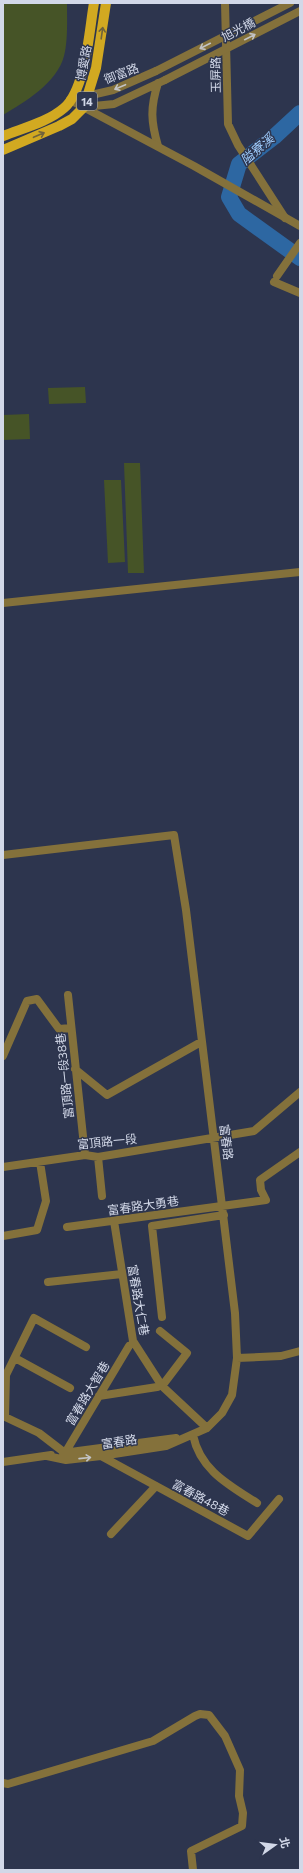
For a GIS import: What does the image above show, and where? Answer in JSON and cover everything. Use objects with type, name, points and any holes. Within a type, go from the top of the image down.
[{"type":"main road","name":"博愛路","points":[[3,136],[54,114],[65,107],[70,100],[78,85],[84,64],[94,3]]},
{"type":"main road","name":"博愛路","points":[[3,150],[60,126],[72,119],[84,107],[89,96],[96,68],[106,3]]},
{"type":"street","name":"玉屏路","points":[[225,3],[228,124],[238,145],[266,186],[285,218]]},
{"type":"street","name":"旭光橋","points":[[156,71],[290,3]]},
{"type":"street","name":"旭光橋","points":[[162,82],[300,11]]},
{"type":"street","name":"御富路","points":[[70,100],[113,90],[156,71]]},
{"type":"street","name":"御富路","points":[[84,107],[114,104],[162,82]]},
{"type":"street","points":[[158,146],[152,123],[152,108],[162,82]]},
{"type":"street","points":[[70,100],[158,146],[300,226]]},
{"type":"street","points":[[300,243],[276,279],[300,294]]},
{"type":"street","points":[[3,603],[300,572]]},
{"type":"street","name":"富春路","points":[[3,855],[174,835],[186,910],[235,1313],[237,1358],[232,1395],[222,1413],[207,1428],[166,1446],[66,1460],[47,1456]]},
{"type":"street","name":"富頂路一段38巷","points":[[68,995],[85,1155]]},
{"type":"street","points":[[3,1056],[27,1001],[37,999],[59,1029],[71,1028]]},
{"type":"street","points":[[75,1069],[107,1095],[201,1042]]},
{"type":"street","name":"富頂路一段","points":[[3,1167],[85,1155],[98,1157],[214,1139],[254,1131],[300,1092]]},
{"type":"street","name":"富春路大勇巷","points":[[67,1227],[266,1200],[261,1190],[260,1180],[300,1152]]},
{"type":"street","points":[[98,1157],[102,1196]]},
{"type":"street","points":[[3,1236],[37,1230],[46,1201],[40,1162]]},
{"type":"street","points":[[162,1317],[152,1226],[224,1215]]},
{"type":"street","name":"富春路大仁巷","points":[[114,1221],[133,1341],[159,1387],[207,1428]]},
{"type":"street","points":[[48,1282],[122,1274]]},
{"type":"street","points":[[65,1453],[39,1433],[4,1416],[6,1375],[34,1318],[86,1347]]},
{"type":"street","points":[[99,1396],[159,1387],[187,1353],[160,1330]]},
{"type":"street","name":"富春路大智巷","points":[[65,1453],[129,1346]]},
{"type":"street","points":[[237,1358],[281,1356],[300,1351]]},
{"type":"street","points":[[15,1358],[70,1388]]},
{"type":"street","points":[[193,1435],[196,1449],[210,1470],[257,1502]]},
{"type":"street","name":"富春路","points":[[3,1462],[162,1441],[193,1435]]},
{"type":"street","name":"富春路48巷","points":[[101,1456],[248,1536],[279,1499]]},
{"type":"street","points":[[111,1534],[156,1486]]},
{"type":"street","points":[[3,1783],[8,1784],[153,1741],[195,1716],[200,1714],[209,1715],[225,1736],[240,1770],[239,1796],[243,1813],[242,1826],[191,1851],[193,1870]]},
{"type":"green space","points":[[3,3],[67,3],[67,23],[64,56],[55,75],[30,98],[3,115]]},
{"type":"green space","points":[[85,387],[86,403],[49,404],[48,388]]},
{"type":"green space","points":[[29,414],[30,439],[3,440],[3,415]]},
{"type":"green space","points":[[124,463],[140,463],[144,573],[128,573]]},
{"type":"green space","points":[[104,480],[121,480],[125,562],[108,563]]},
{"type":"waterway","name":"隘寮溪","points":[[300,113],[274,137],[239,164],[229,197],[239,214],[300,258]]}]
